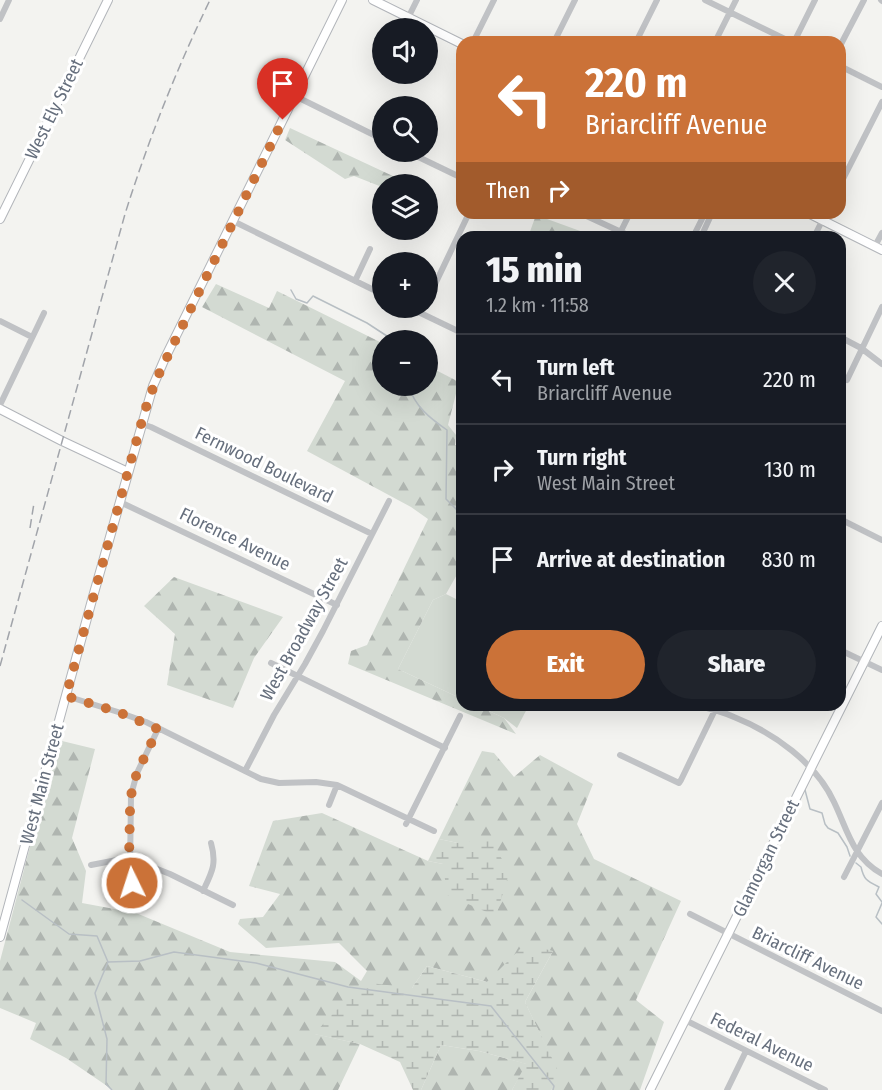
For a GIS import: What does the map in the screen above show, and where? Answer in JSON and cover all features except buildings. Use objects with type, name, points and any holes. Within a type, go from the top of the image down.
[{"type":"street","points":[[0,19],[9,0]]},
{"type":"street","name":"West Ely Street","points":[[0,219],[108,0]]},
{"type":"street","name":"West Main Street","points":[[0,937],[151,393],[232,221],[342,0]]},
{"type":"street","points":[[373,0],[408,18],[417,0]]},
{"type":"street","points":[[476,36],[494,0]]},
{"type":"street","points":[[557,36],[575,0]]},
{"type":"street","points":[[639,36],[657,0]]},
{"type":"street","points":[[705,0],[780,36]]},
{"type":"street","points":[[718,36],[736,0]]},
{"type":"street","points":[[795,36],[815,0]]},
{"type":"street","points":[[845,36],[864,0]]},
{"type":"street","points":[[438,32],[456,41]]},
{"type":"street","points":[[846,69],[882,87]]},
{"type":"street","points":[[295,96],[372,134]]},
{"type":"street","points":[[846,173],[882,102]]},
{"type":"street","points":[[429,162],[456,175]]},
{"type":"street","points":[[594,219],[621,231],[627,219]]},
{"type":"street","points":[[828,219],[879,248],[882,233]]},
{"type":"street","points":[[232,221],[372,289]]},
{"type":"street","points":[[438,278],[456,240]]},
{"type":"street","points":[[355,280],[370,249]]},
{"type":"street","points":[[847,380],[882,307]]},
{"type":"street","points":[[44,313],[0,407],[62,441],[128,472]]},
{"type":"street","points":[[436,318],[456,330]]},
{"type":"street","points":[[0,321],[32,337]]},
{"type":"street","points":[[846,340],[882,364]]},
{"type":"street","name":"Fernwood Boulevard","points":[[142,424],[372,534]]},
{"type":"street","name":"Florence Avenue","points":[[120,501],[337,605]]},
{"type":"street","name":"West Broadway Street","points":[[245,771],[274,715],[316,645],[388,501]]},
{"type":"street","points":[[846,522],[882,540]]},
{"type":"street","name":"Glamorgan Street","points":[[846,700],[882,626]]},
{"type":"street","points":[[846,653],[882,670]]},
{"type":"street","points":[[271,663],[445,748]]},
{"type":"street","points":[[66,696],[118,712],[158,729],[261,779],[275,783],[316,782],[337,785],[408,822],[434,831]]},
{"type":"street","points":[[620,755],[679,783],[715,711]]},
{"type":"street","points":[[718,711],[736,717],[767,733],[787,747],[811,769],[829,792],[857,852],[882,874]]},
{"type":"street","name":"Glamorgan Street","points":[[650,1090],[840,711]]},
{"type":"street","points":[[408,822],[460,717]]},
{"type":"street","points":[[134,891],[129,860],[132,788],[158,729]]},
{"type":"street","points":[[328,805],[337,785]]},
{"type":"street","points":[[844,877],[882,803]]},
{"type":"street","points":[[203,891],[214,866],[211,843]]},
{"type":"street","points":[[91,865],[117,860],[146,864],[233,905]]},
{"type":"street","name":"Briarcliff Avenue","points":[[690,914],[882,1011]]},
{"type":"street","name":"Federal Avenue","points":[[685,1020],[825,1090]]},
{"type":"street","points":[[727,1090],[746,1051]]},
{"type":"green space","points":[[290,128],[389,174],[372,174],[372,183],[354,176],[345,179],[285,140]]},
{"type":"green space","points":[[535,219],[547,219],[580,231],[530,231]]},
{"type":"green space","points":[[216,284],[269,308],[277,291],[372,338],[372,396],[438,396],[438,371],[456,380],[456,394],[448,425],[456,435],[456,576],[446,594],[433,600],[398,669],[456,696],[456,709],[348,664],[351,651],[367,645],[428,519],[411,507],[307,451],[345,381],[202,307]]},
{"type":"green space","points":[[174,577],[283,617],[254,658],[233,708],[167,685],[175,634],[144,606]]},
{"type":"green space","points":[[446,594],[456,599],[456,696],[398,669],[433,600]]},
{"type":"green space","points":[[461,711],[489,711],[504,718],[516,734]]},
{"type":"green space","points":[[489,711],[526,711],[517,728],[504,718]]},
{"type":"green space","points":[[58,740],[95,749],[72,838],[86,871],[82,903],[136,913],[230,952],[335,962],[361,981],[367,971],[339,943],[266,948],[238,924],[240,919],[263,917],[280,894],[249,886],[273,821],[322,813],[428,861],[443,864],[458,843],[439,839],[482,751],[494,753],[514,777],[540,755],[593,784],[577,824],[594,859],[681,901],[636,1000],[664,1022],[640,1090],[551,1090],[560,1077],[525,1002],[553,951],[487,982],[427,966],[412,988],[315,1034],[360,1044],[338,1090],[113,1090],[66,1058],[30,1039],[36,1023],[0,1008],[0,961]]},
{"type":"green space","points":[[491,838],[509,873],[496,916],[447,895],[443,864],[428,861],[439,839],[458,843]]},
{"type":"green space","points":[[525,944],[553,951],[525,1002],[561,1077],[551,1090],[512,1090],[526,1064],[479,1051],[441,1045],[421,1090],[413,1090],[400,1062],[360,1044],[314,1034],[362,982],[412,988],[427,966],[487,982]]},
{"type":"green space","points":[[441,1045],[479,1051],[527,1064],[512,1090],[421,1090]]},
{"type":"waterway","points":[[291,290],[296,299],[307,303],[313,296],[378,330]]},
{"type":"waterway","points":[[413,396],[429,417],[447,430],[446,499],[456,509]]},
{"type":"waterway","points":[[805,790],[810,809],[822,813],[825,824],[838,833],[850,856]]},
{"type":"waterway","points":[[856,863],[861,867],[867,880],[879,887],[876,894],[882,902]]},
{"type":"waterway","points":[[22,900],[69,934],[97,936],[108,962],[95,993],[107,1039],[106,1084],[112,1090]]},
{"type":"waterway","points":[[882,903],[876,917],[882,924]]},
{"type":"waterway","points":[[108,962],[140,961],[174,952],[256,963],[348,987],[491,1006],[554,1086],[553,1090]]},
{"type":"railway","points":[[0,666],[125,214],[163,106],[210,0]]},
{"type":"railway","points":[[30,528],[34,503]]},
{"type":"route","points":[[132,883],[129,860],[132,788],[158,729],[118,712],[66,696],[145,410],[156,380],[283,120]]}]
